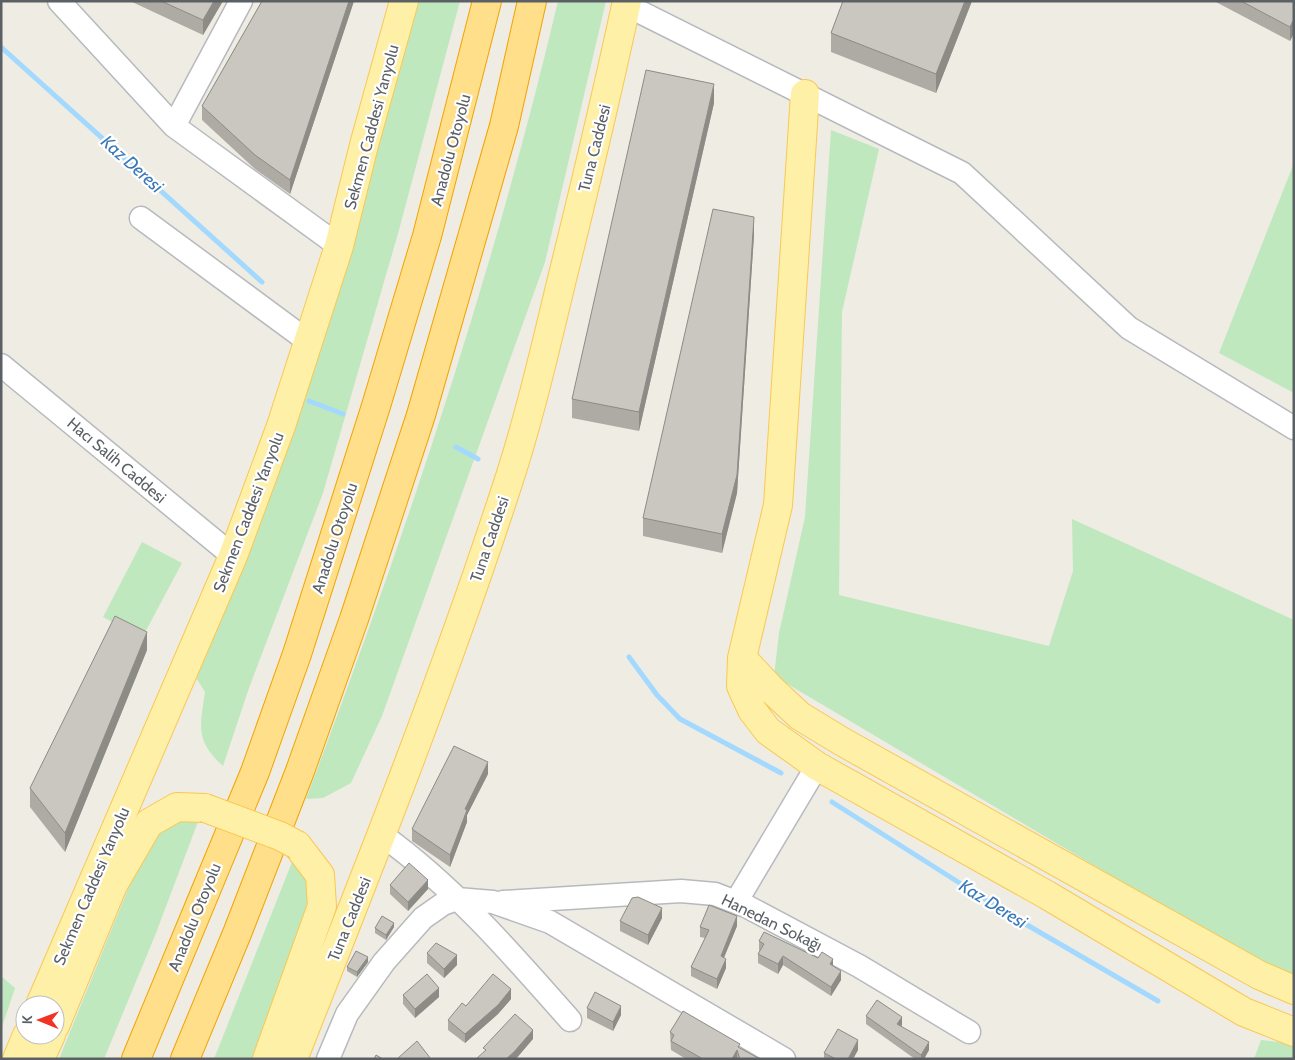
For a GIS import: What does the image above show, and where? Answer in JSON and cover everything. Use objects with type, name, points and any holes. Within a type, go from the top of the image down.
[{"type":"highway","name":"Anadolu Otoyolu","points":[[136,1059],[255,772],[297,654],[376,406],[427,236],[487,1]]},
{"type":"highway","points":[[185,1059],[238,931],[296,780],[361,600],[421,415],[504,126],[532,1]]},
{"type":"main road","name":"Sekmen Caddesi Yanyolu","points":[[44,995],[233,556],[281,426],[339,246],[364,145],[404,1]]},
{"type":"main road","name":"Tuna Caddesi","points":[[293,1059],[382,835],[447,661],[507,487],[533,397],[606,100],[626,3]]},
{"type":"main road","points":[[805,94],[778,504],[742,658],[741,686],[752,710],[768,731],[817,766],[1047,895],[1244,1012],[1294,1032]]},
{"type":"main road","points":[[742,658],[800,716],[841,741],[1259,975],[1294,990]]},
{"type":"main road","points":[[65,1002],[113,885],[149,823],[177,807],[205,808],[280,836],[298,845],[320,875],[322,906],[267,1059]]},
{"type":"main road","points":[[17,1059],[23,1045]]},
{"type":"main road","points":[[40,1059],[46,1045]]},
{"type":"street","points":[[59,1],[174,126],[339,246]]},
{"type":"street","points":[[174,126],[240,1]]},
{"type":"street","points":[[626,3],[962,173],[1129,328],[1294,428]]},
{"type":"street","points":[[141,218],[309,342]]},
{"type":"street","name":"Hacı Salih Caddesi","points":[[1,365],[233,556]]},
{"type":"street","points":[[736,902],[817,766]]},
{"type":"street","points":[[382,835],[417,860],[457,899],[570,1020]]},
{"type":"street","name":"Hanedan Sokağı","points":[[493,902],[681,891],[715,894],[736,902],[859,966],[969,1032]]},
{"type":"street","points":[[328,1059],[347,1014],[384,962],[423,918],[443,904],[457,899],[493,902],[550,922],[784,1059]]},
{"type":"green space","points":[[412,1],[460,1],[399,230],[323,493],[249,688],[223,766],[214,757],[204,740],[201,724],[205,692],[191,670]]},
{"type":"green space","points":[[558,1],[606,1],[545,262],[382,716],[351,783],[323,798],[306,799],[378,602],[445,404],[506,204]]},
{"type":"green space","points":[[831,130],[879,149],[842,312],[839,595],[1049,646],[1073,571],[1072,519],[1294,620],[1294,976],[1223,942],[774,676],[779,633],[805,517]]},
{"type":"green space","points":[[1294,163],[1294,393],[1219,353]]},
{"type":"green space","points":[[142,542],[182,563],[142,638],[103,617]]},
{"type":"green space","points":[[183,819],[199,819],[156,933],[104,1059],[59,1059],[141,857],[162,826]]},
{"type":"green space","points":[[294,857],[309,886],[310,910],[252,1059],[214,1059]]},
{"type":"green space","points":[[1,976],[15,988],[1,1030]]},
{"type":"green space","points":[[1261,1040],[1294,1044],[1294,1059],[1254,1059]]},
{"type":"building","points":[[161,1],[214,1],[203,20]]},
{"type":"building","points":[[262,1],[349,1],[290,180],[255,155],[202,106]]},
{"type":"building","points":[[843,1],[965,1],[936,74],[831,33]]},
{"type":"building","points":[[1241,1],[1294,1],[1294,19],[1290,27]]},
{"type":"building","points":[[646,70],[714,84],[639,412],[572,399]]},
{"type":"building","points":[[713,209],[754,217],[737,475],[722,534],[643,518]]},
{"type":"building","points":[[115,616],[147,632],[65,833],[30,788]]},
{"type":"building","points":[[454,746],[488,762],[465,809],[467,810],[450,855],[412,829]]},
{"type":"building","points":[[409,863],[428,880],[408,902],[390,885]]},
{"type":"building","points":[[638,897],[662,908],[648,935],[620,921],[632,898]]},
{"type":"building","points":[[709,905],[737,916],[721,956],[726,959],[717,979],[691,967],[709,930],[700,927]]},
{"type":"building","points":[[382,916],[394,923],[386,935],[375,928]]},
{"type":"building","points":[[764,932],[818,958],[822,952],[833,959],[830,964],[841,971],[831,987],[783,956],[778,964],[758,954],[764,944],[759,941]]},
{"type":"building","points":[[436,943],[457,955],[444,969],[427,953]]},
{"type":"building","points":[[356,951],[368,957],[357,972],[347,967]]},
{"type":"building","points":[[427,974],[439,988],[415,1009],[403,995]]},
{"type":"building","points":[[493,974],[511,989],[498,1005],[465,1034],[448,1020],[462,1003],[466,1006]]},
{"type":"building","points":[[595,992],[621,1006],[613,1022],[587,1008]]},
{"type":"building","points":[[877,1000],[902,1017],[897,1024],[929,1042],[921,1055],[866,1016]]},
{"type":"building","points":[[683,1011],[740,1044],[738,1047],[760,1059],[740,1059],[737,1050],[732,1059],[703,1059],[671,1041],[674,1035],[670,1032]]},
{"type":"building","points":[[515,1014],[533,1030],[514,1052],[506,1059],[476,1059],[486,1050],[483,1048]]},
{"type":"building","points":[[838,1029],[858,1040],[848,1059],[836,1059],[824,1053]]},
{"type":"building","points":[[417,1041],[431,1059],[397,1059]]},
{"type":"building","points":[[376,1055],[383,1059],[374,1059]]},
{"type":"waterway","name":"Kaz Deresi","points":[[1,47],[262,282]]},
{"type":"waterway","name":"Kaz Deresi","points":[[309,401],[343,414]]},
{"type":"waterway","name":"Kaz Deresi","points":[[456,447],[478,459]]},
{"type":"waterway","name":"Kaz Deresi","points":[[629,657],[657,695],[680,719],[781,773]]},
{"type":"waterway","name":"Kaz Deresi","points":[[832,802],[1010,915],[1158,1001]]}]
